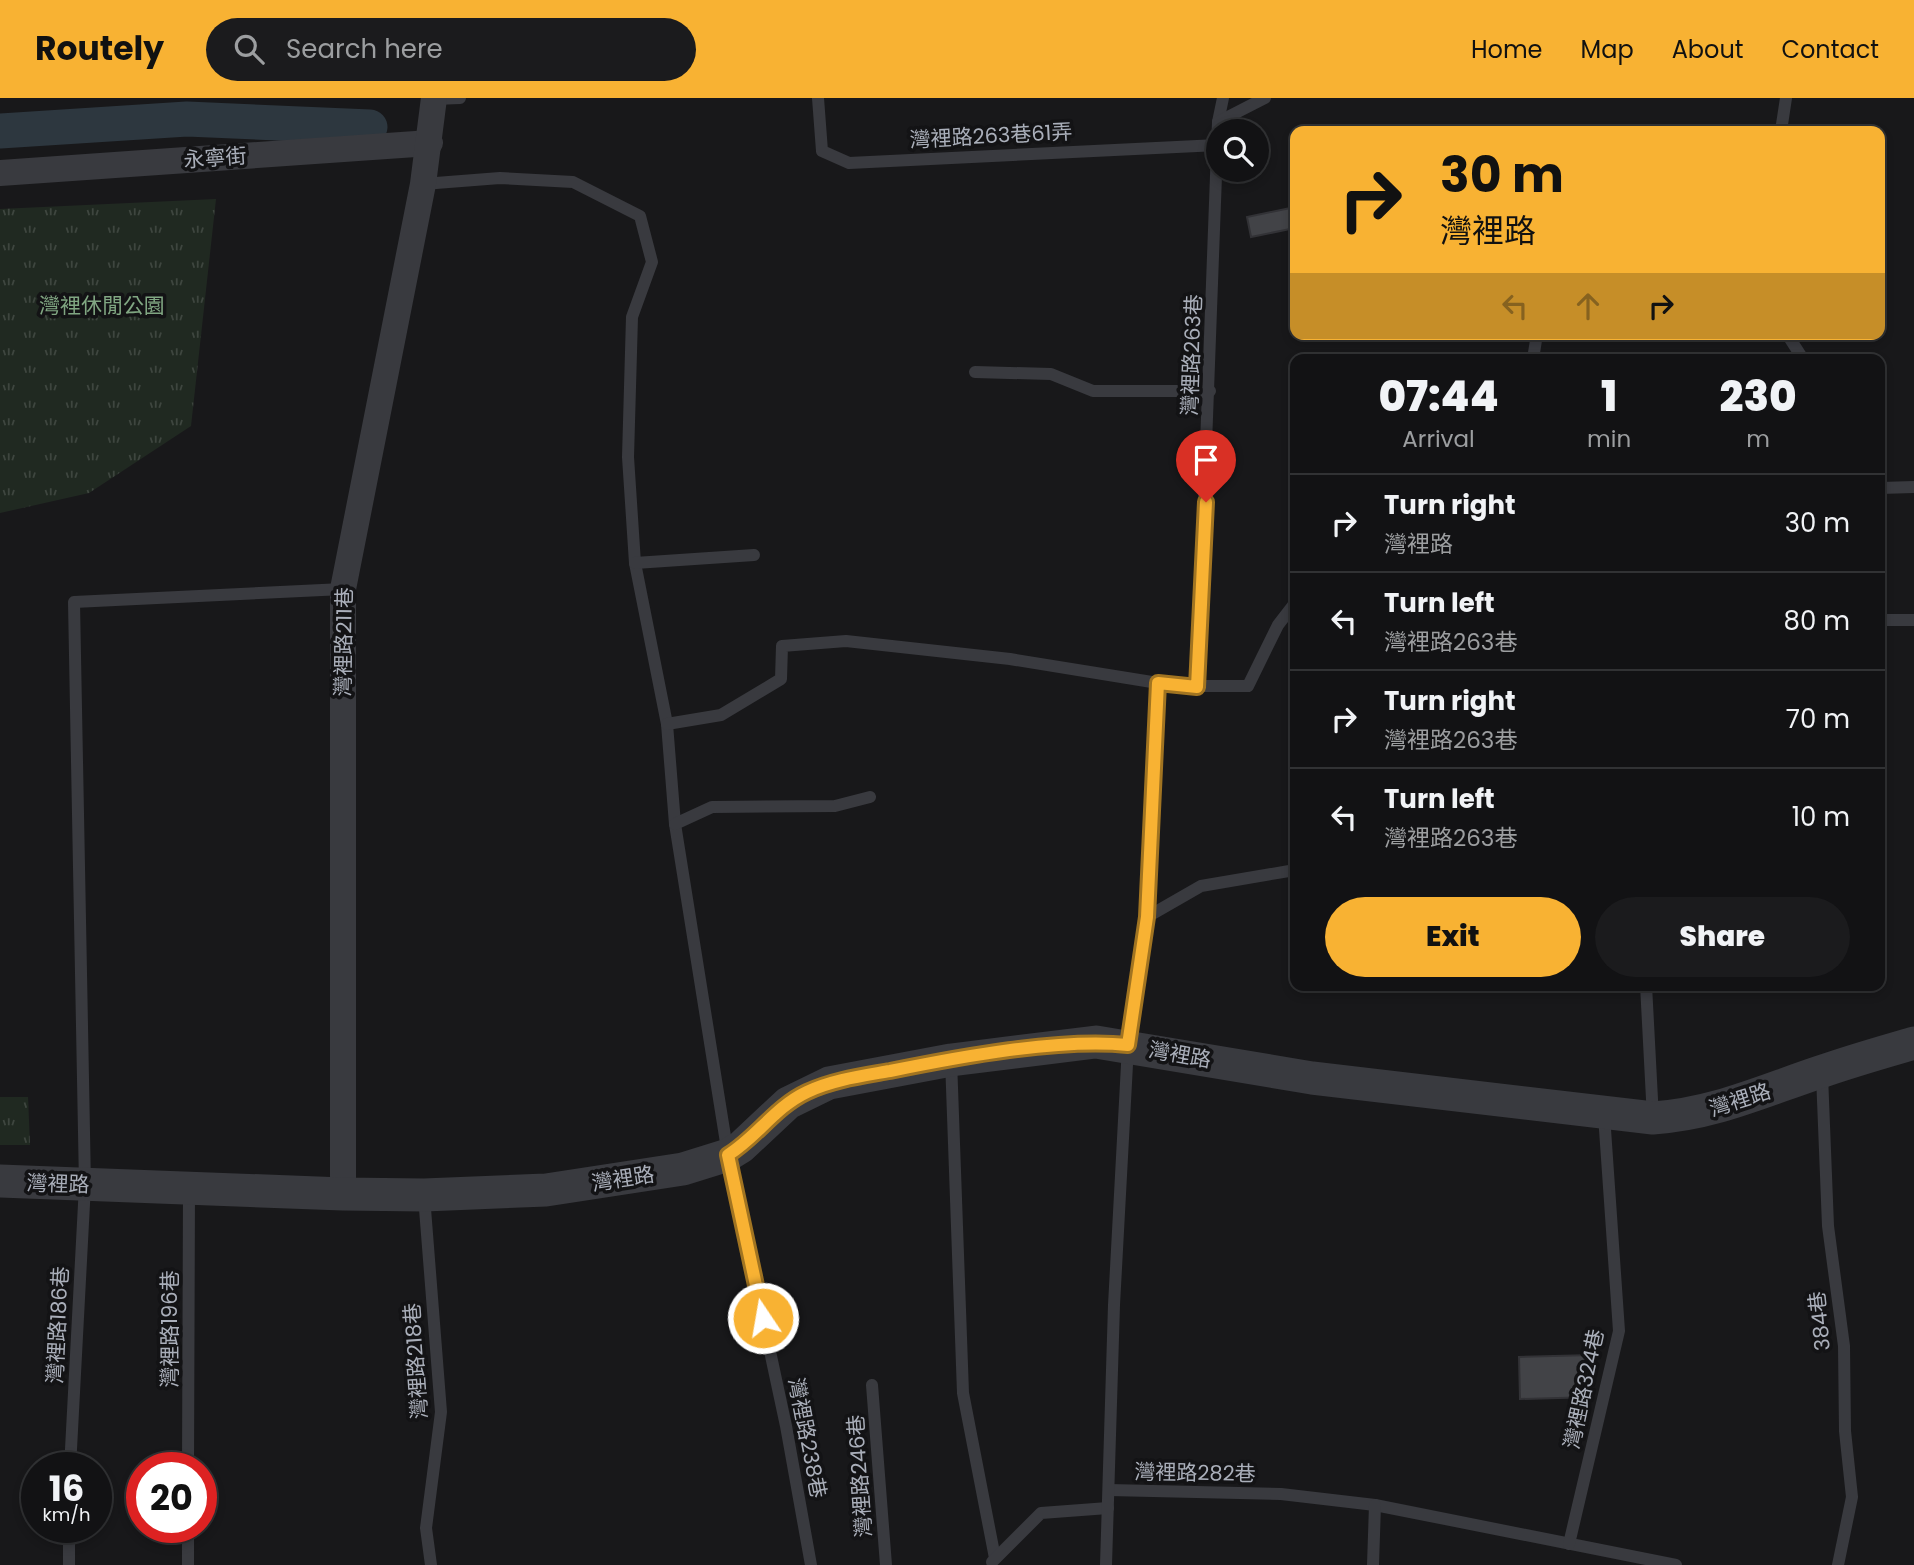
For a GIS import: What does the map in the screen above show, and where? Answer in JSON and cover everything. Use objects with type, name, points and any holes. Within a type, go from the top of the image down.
[{"type":"street","name":"灣裡路211巷","points":[[343,1194],[343,589],[430,144],[443,98]]},
{"type":"street","name":"永寧街","points":[[0,173],[430,144]]},
{"type":"street","name":"灣裡路","points":[[0,1181],[424,1195],[546,1190],[595,1184],[683,1169],[728,1155],[741,1147],[772,1115],[807,1092],[829,1083],[951,1060],[1096,1042],[1128,1045],[1312,1079],[1604,1115],[1653,1118],[1690,1115],[1728,1106],[1822,1071],[1914,1043]]},
{"type":"lane","name":"灣裡路263巷61弄","points":[[818,98],[822,151],[849,163],[1206,146]]},
{"type":"lane","name":"灣裡路263巷","points":[[1219,119],[1223,98]]},
{"type":"lane","points":[[1224,119],[1265,98]]},
{"type":"lane","points":[[1782,126],[1786,98]]},
{"type":"lane","name":"灣裡路238巷","points":[[423,184],[500,178],[573,182],[640,216],[652,262],[632,317],[628,457],[635,563],[667,724],[675,824],[728,1155],[786,1426],[811,1565]]},
{"type":"lane","name":"灣裡路263巷","points":[[1197,687],[1217,182]]},
{"type":"lane","points":[[975,372],[1051,374],[1093,391],[1210,391]]},
{"type":"lane","points":[[1885,488],[1914,487]]},
{"type":"lane","points":[[635,563],[754,555]]},
{"type":"lane","name":"灣裡路186巷","points":[[71,1452],[85,1185],[74,602],[343,589]]},
{"type":"lane","points":[[667,724],[720,715],[781,679],[782,646],[846,642],[1010,659],[1158,683],[1197,687],[1248,686],[1278,625],[1290,609]]},
{"type":"lane","points":[[1885,620],[1914,620]]},
{"type":"lane","points":[[1128,1045],[1147,917],[1158,683]]},
{"type":"lane","points":[[675,824],[712,807],[835,806],[870,797]]},
{"type":"lane","points":[[1147,917],[1201,886],[1290,871]]},
{"type":"lane","points":[[1646,991],[1653,1118]]},
{"type":"lane","name":"灣裡路282巷","points":[[1128,1045],[1114,1305],[1109,1490],[1281,1494],[1375,1505],[1676,1565]]},
{"type":"lane","points":[[951,1060],[963,1393],[992,1562]]},
{"type":"lane","name":"384巷","points":[[1822,1071],[1828,1226],[1844,1346],[1844,1431],[1852,1497],[1838,1565]]},
{"type":"lane","name":"灣裡路324巷","points":[[1569,1544],[1619,1331],[1604,1115]]},
{"type":"lane","name":"灣裡路196巷","points":[[188,1452],[189,1189]]},
{"type":"lane","name":"灣裡路218巷","points":[[424,1195],[441,1412],[426,1528],[430,1565]]},
{"type":"lane","name":"灣裡路246巷","points":[[872,1385],[886,1565]]},
{"type":"lane","points":[[1106,1565],[1109,1490]]},
{"type":"lane","points":[[1373,1565],[1375,1505]]},
{"type":"lane","points":[[992,1562],[1041,1513],[1108,1508]]},
{"type":"lane","points":[[69,1543],[69,1565]]},
{"type":"lane","points":[[188,1543],[188,1565]]},
{"type":"green space","name":"灣裡休閒公園","points":[[216,199],[191,426],[89,493],[0,513],[0,209]]},
{"type":"green space","points":[[0,1097],[28,1097],[30,1145],[0,1145]]},
{"type":"building","points":[[1290,208],[1290,229],[1251,237],[1247,217]]},
{"type":"building","points":[[1592,1355],[1593,1397],[1520,1399],[1519,1357]]},
{"type":"waterway","points":[[0,131],[187,119],[370,127]]},
{"type":"route","points":[[763,1318],[728,1155],[741,1147],[772,1115],[788,1103],[829,1083],[951,1060],[1096,1042],[1128,1045],[1147,917],[1158,683],[1197,687],[1206,502]]}]
